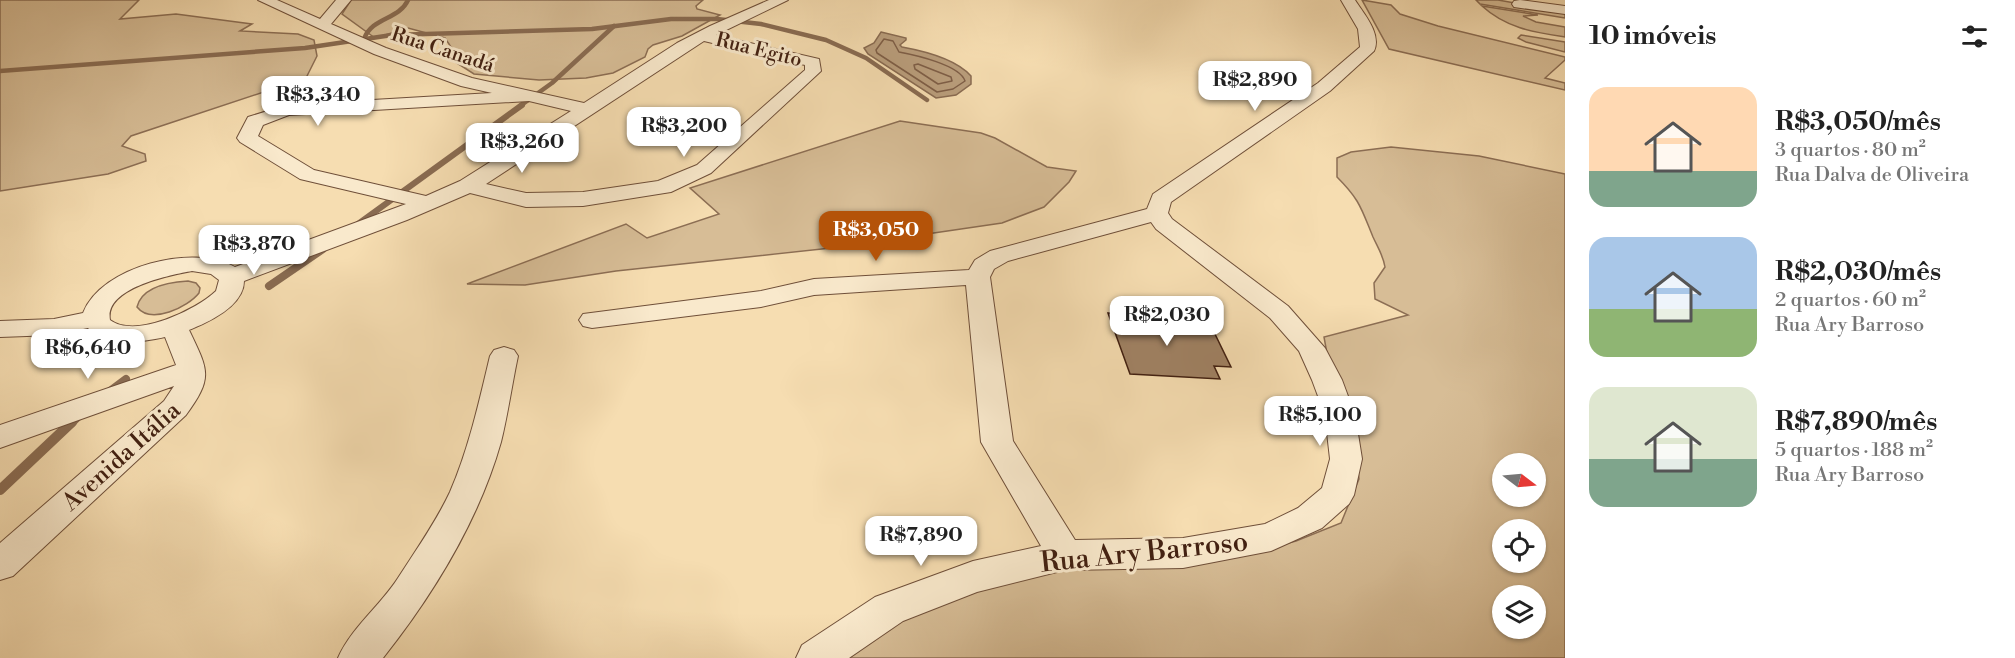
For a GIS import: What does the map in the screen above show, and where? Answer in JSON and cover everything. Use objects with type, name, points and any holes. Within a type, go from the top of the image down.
[{"type":"street","name":"Rua Canadá","points":[[266,0],[380,51],[467,82],[586,109]]},
{"type":"street","points":[[322,25],[344,0]]},
{"type":"street","points":[[232,277],[429,203],[468,186],[663,58],[702,36],[781,0]]},
{"type":"street","points":[[1065,555],[997,442],[978,277],[984,265],[999,256],[1157,213],[1161,200],[1324,87],[1368,48],[1367,32],[1348,0]]},
{"type":"street","points":[[1519,4],[1565,10]]},
{"type":"street","name":"Rua Egito","points":[[468,186],[525,200],[583,199],[663,187],[704,169],[813,71],[813,62],[702,36]]},
{"type":"street","points":[[429,203],[307,175],[247,138],[255,121],[287,110],[529,96]]},
{"type":"street","name":"Rua Ary Barroso","points":[[816,658],[889,609],[973,577],[1065,555],[1183,553],[1271,537],[1310,518],[1337,495],[1346,459],[1340,415],[1327,380],[1311,348],[1279,312],[1164,224],[1157,213]]},
{"type":"street","points":[[206,264],[227,271],[232,277],[228,293],[219,302],[199,315],[174,326],[137,334],[121,333],[99,325],[96,318],[97,310],[113,291],[126,283],[159,270],[206,264]]},
{"type":"street","points":[[592,320],[761,299],[814,287],[978,277]]},
{"type":"street","points":[[0,329],[54,327],[96,318]]},
{"type":"street","points":[[0,437],[192,369],[174,326]]},
{"type":"street","points":[[358,658],[399,609],[437,548],[465,493],[485,441],[504,356]]},
{"type":"street","name":"Avenida Itália","points":[[0,565],[175,408],[187,394],[192,382],[192,369]]},
{"type":"shaded area","points":[[0,0],[139,0],[120,19],[176,14],[252,24],[240,31],[298,34],[314,40],[317,56],[306,78],[131,136],[122,146],[145,154],[146,161],[108,174],[0,191]]},
{"type":"shaded area","points":[[351,0],[703,0],[696,6],[697,9],[720,15],[682,36],[653,45],[648,49],[645,57],[613,73],[586,78],[539,80],[474,74],[452,60],[455,53],[445,38],[408,28],[375,38],[342,14]]},
{"type":"shaded area","points":[[1362,0],[1391,5],[1400,14],[1438,26],[1565,57],[1565,60],[1545,78],[1565,83],[1565,90],[1389,49]]},
{"type":"shaded area","points":[[1476,0],[1498,0],[1565,12],[1565,18],[1480,4]]},
{"type":"shaded area","points":[[1482,6],[1538,15],[1523,16],[1536,22],[1565,27],[1565,37],[1531,31],[1510,24]]},
{"type":"shaded area","points":[[1521,35],[1565,42],[1565,52],[1526,42],[1518,38]]},
{"type":"shaded area","points":[[900,121],[981,133],[995,138],[1047,167],[1076,171],[1069,182],[1044,207],[1002,223],[831,248],[616,271],[525,285],[467,284],[626,224],[647,238],[719,214],[690,188]]},
{"type":"shaded area","points":[[1391,147],[1479,156],[1565,174],[1565,658],[831,658],[900,613],[1045,568],[1233,557],[1296,541],[1341,523],[1359,479],[1352,421],[1328,359],[1324,337],[1408,315],[1375,299],[1374,283],[1385,267],[1383,259],[1359,205],[1337,177],[1337,158],[1351,152]]},
{"type":"shaded area","points":[[188,281],[196,283],[200,288],[199,293],[187,304],[160,314],[143,312],[137,307],[145,294],[158,286]]},
{"type":"water","points":[[881,32],[906,38],[900,45],[902,47],[930,53],[957,65],[971,76],[971,84],[956,95],[936,98],[868,54],[864,48],[874,43]]},
{"type":"building","points":[[1108,313],[1168,316],[1173,326],[1212,328],[1231,367],[1214,366],[1220,379],[1130,374]]},
{"type":"waterway","points":[[364,39],[373,26],[404,7],[408,0]]},
{"type":"waterway","points":[[614,26],[671,19],[717,19],[761,24],[826,40],[866,58],[927,100]]},
{"type":"waterway","points":[[0,71],[305,48],[392,35],[592,29],[614,26]]},
{"type":"waterway","points":[[520,106],[552,83],[614,26]]},
{"type":"waterway","points":[[358,224],[522,105]]},
{"type":"waterway","points":[[269,286],[323,249]]},
{"type":"waterway","points":[[110,391],[126,379]]},
{"type":"waterway","points":[[71,424],[79,416]]},
{"type":"waterway","points":[[0,490],[72,422]]}]
